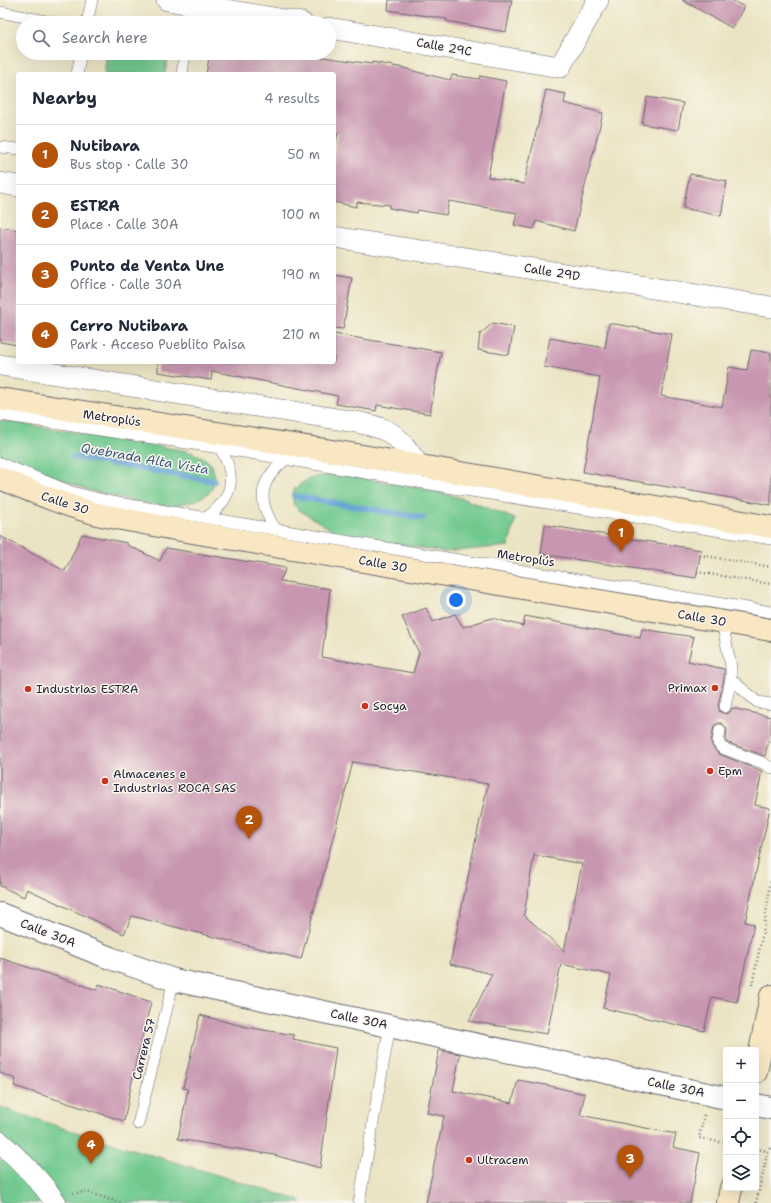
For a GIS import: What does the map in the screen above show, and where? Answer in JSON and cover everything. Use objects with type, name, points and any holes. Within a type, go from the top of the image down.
[{"type":"main road","points":[[0,399],[344,453],[771,526]]},
{"type":"main road","name":"Calle 30","points":[[0,478],[55,501],[98,514],[127,520],[771,630]]},
{"type":"main road","points":[[759,1057],[771,996]]},
{"type":"main road","points":[[728,1203],[730,1191]]},
{"type":"street","points":[[167,0],[191,14],[230,5],[274,16]]},
{"type":"street","name":"Calle 29C","points":[[336,29],[560,67],[598,0]]},
{"type":"street","points":[[0,183],[16,186]]},
{"type":"street","name":"Calle 29D","points":[[336,237],[771,307]]},
{"type":"street","points":[[0,365],[356,422],[387,431],[398,439],[419,466]]},
{"type":"street","name":"Calle 30A","points":[[0,914],[110,958],[174,980],[723,1097]]},
{"type":"street","points":[[759,1105],[771,1108]]},
{"type":"street","points":[[0,1142],[21,1161],[54,1199]]},
{"type":"lane","points":[[89,16],[92,0]]},
{"type":"lane","points":[[0,12],[20,16]]},
{"type":"lane","points":[[77,72],[80,60]]},
{"type":"lane","points":[[182,72],[184,60]]},
{"type":"lane","points":[[0,146],[16,149]]},
{"type":"lane","name":"Metroplús","points":[[0,415],[220,448],[466,490],[771,539]]},
{"type":"lane","points":[[206,518],[216,511],[223,503],[229,492],[231,479],[229,467],[220,448]]},
{"type":"lane","points":[[276,530],[269,520],[265,510],[263,498],[264,486],[270,474],[286,459]]},
{"type":"lane","name":"Metroplús","points":[[0,463],[72,492],[91,497],[276,530],[771,612]]},
{"type":"lane","points":[[722,622],[731,667],[731,679],[725,707]]},
{"type":"lane","points":[[731,679],[757,702],[771,704]]},
{"type":"lane","points":[[720,730],[718,742],[722,748],[763,763],[771,768]]},
{"type":"lane","name":"Carrera 57","points":[[138,1124],[174,980]]},
{"type":"lane","points":[[359,1203],[390,1026]]},
{"type":"path","points":[[700,555],[771,567]]},
{"type":"path","points":[[697,572],[771,584]]},
{"type":"path","points":[[764,927],[771,879]]},
{"type":"path","points":[[705,1112],[699,1138],[723,1142]]},
{"type":"path","points":[[756,1203],[768,1151],[771,1147]]},
{"type":"path","points":[[759,1150],[768,1151]]},
{"type":"path","points":[[54,1199],[87,1192],[121,1203]]},
{"type":"green space","points":[[106,60],[167,60],[165,72],[104,72]]},
{"type":"green space","points":[[0,420],[187,451],[203,457],[212,465],[215,477],[213,487],[209,493],[195,501],[171,506],[142,503],[91,491],[0,456]]},
{"type":"green space","points":[[343,475],[431,490],[461,498],[515,519],[509,546],[445,552],[339,534],[299,510],[293,504],[294,490],[305,481],[311,478],[323,476]]},
{"type":"green space","points":[[0,1107],[63,1128],[299,1200],[302,1203],[0,1203]]},
{"type":"building","points":[[389,0],[512,0],[506,32],[446,21],[447,19],[388,10]]},
{"type":"building","points":[[682,0],[732,0],[744,7],[732,28]]},
{"type":"building","points":[[336,59],[372,64],[372,62],[409,69],[450,80],[452,75],[479,79],[480,76],[506,81],[488,177],[524,184],[546,90],[566,94],[564,103],[603,113],[574,231],[536,221],[534,229],[514,225],[517,213],[449,201],[446,215],[418,210],[417,213],[389,208],[390,205],[357,202],[356,207],[336,202],[336,142],[338,133],[336,132],[336,72],[206,72],[209,60]]},
{"type":"building","points":[[647,97],[683,103],[678,130],[642,124]]},
{"type":"building","points":[[690,174],[727,181],[721,216],[683,208]]},
{"type":"building","points":[[0,227],[16,230],[16,345],[0,342]]},
{"type":"building","points":[[336,275],[352,278],[343,329],[336,328]]},
{"type":"building","points":[[493,323],[514,327],[509,355],[478,350],[480,334]]},
{"type":"building","points":[[609,323],[672,334],[661,396],[722,407],[729,367],[747,370],[751,350],[771,353],[771,505],[583,472],[600,377],[544,367],[550,338],[605,348]]},
{"type":"building","points":[[336,334],[441,352],[430,414],[377,405],[376,411],[336,404],[338,396],[212,371],[211,380],[158,372],[158,364],[336,364]]},
{"type":"building","points":[[545,525],[701,550],[696,578],[541,554]]},
{"type":"building","points":[[82,534],[127,543],[127,545],[160,561],[166,548],[286,568],[280,581],[330,589],[322,657],[413,673],[419,653],[402,617],[426,608],[433,622],[455,614],[463,627],[492,618],[523,626],[525,616],[640,638],[642,629],[694,637],[688,661],[724,669],[724,678],[718,706],[720,712],[727,714],[732,708],[771,717],[771,742],[768,741],[765,756],[726,742],[727,728],[721,723],[714,726],[711,742],[719,754],[762,771],[755,805],[770,808],[745,922],[754,924],[737,1002],[712,997],[704,1031],[603,1008],[611,975],[561,964],[547,1034],[469,1021],[492,974],[450,964],[488,784],[353,762],[301,959],[132,916],[124,934],[27,889],[24,897],[0,886],[0,536],[65,571]],"holes":[[[534,855],[582,864],[564,951],[524,915]]]},
{"type":"building","points":[[0,958],[97,990],[99,984],[151,1002],[135,1066],[124,1121],[14,1086],[16,1079],[0,1073]]},
{"type":"building","points":[[200,1015],[246,1027],[294,1035],[293,1039],[336,1048],[320,1168],[274,1155],[178,1139],[188,1089],[183,1088]]},
{"type":"building","points":[[439,1050],[460,1054],[453,1091],[512,1103],[518,1080],[546,1085],[585,1094],[580,1115],[676,1134],[673,1147],[700,1153],[690,1203],[426,1203],[444,1116],[427,1113]]},
{"type":"waterway","name":"Quebrada Alta Vista","points":[[73,457],[214,481]]},
{"type":"waterway","name":"Quebrada Alta Vista","points":[[294,496],[423,518]]},
{"type":"place","name":"Nutibara","points":[[621,552]]},
{"type":"place","name":"Primax","points":[[715,688]]},
{"type":"place","name":"Industrias ESTRA","points":[[28,689]]},
{"type":"place","name":"Socya","points":[[365,706]]},
{"type":"place","name":"Epm","points":[[710,771]]},
{"type":"place","name":"Almacenes e Industrias ROCA SAS","points":[[105,781]]},
{"type":"place","name":"ESTRA","points":[[249,839]]},
{"type":"place","name":"Ultracem","points":[[469,1160]]},
{"type":"place","name":"Cerro Nutibara","points":[[91,1164]]},
{"type":"place","name":"Punto de Venta Une","points":[[630,1178]]}]
